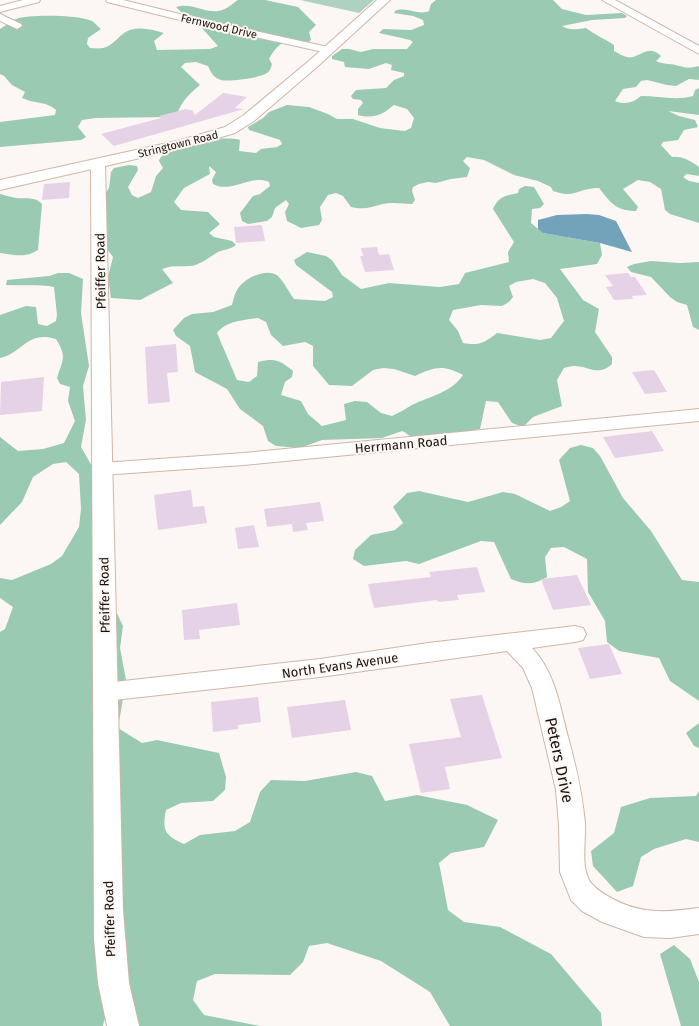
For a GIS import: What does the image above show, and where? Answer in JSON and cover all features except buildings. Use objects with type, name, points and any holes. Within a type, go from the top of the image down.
[{"type":"street","points":[[0,4],[15,0]]},
{"type":"street","points":[[0,9],[35,0]]},
{"type":"street","name":"Fernwood Drive","points":[[111,0],[196,21],[328,50]]},
{"type":"street","name":"Stringtown Road","points":[[0,185],[184,144],[230,130],[249,118],[384,0]]},
{"type":"street","points":[[607,0],[699,52]]},
{"type":"street","points":[[0,17],[17,26]]},
{"type":"street","name":"Pfeiffer Road","points":[[98,163],[108,902],[114,990],[123,1026]]},
{"type":"street","name":"Herrmann Road","points":[[102,469],[244,459],[699,415]]},
{"type":"street","name":"North Evans Avenue","points":[[105,692],[320,668],[428,652],[575,634]]},
{"type":"street","name":"Peters Drive","points":[[513,642],[532,663],[544,688],[569,790],[574,872],[581,891],[592,902],[617,915],[644,924],[670,925],[699,921]]},
{"type":"green space","points":[[238,0],[265,0],[298,7],[316,25],[309,32],[311,40],[307,43],[294,41],[284,42],[276,48],[269,59],[272,64],[269,71],[250,78],[221,80],[211,73],[208,66],[196,62],[185,63],[181,67],[200,85],[186,98],[177,114],[172,117],[96,118],[82,120],[78,127],[86,137],[81,140],[0,147],[0,122],[55,115],[56,110],[49,105],[22,98],[25,92],[12,85],[4,76],[0,74],[0,29],[14,20],[32,16],[54,16],[76,17],[92,21],[101,29],[88,38],[87,44],[90,48],[106,47],[112,44],[124,33],[138,28],[164,33],[154,41],[157,50],[210,49],[218,46],[201,27],[205,24],[205,20],[181,12],[176,7],[187,6],[208,11],[218,11],[226,8]]},
{"type":"green space","points":[[300,0],[374,0],[359,13]]},
{"type":"green space","points":[[436,0],[553,0],[562,9],[586,15],[622,13],[627,16],[625,18],[592,20],[562,26],[571,29],[586,28],[614,45],[614,51],[626,57],[633,57],[647,51],[653,51],[661,56],[656,61],[659,62],[686,67],[699,66],[699,80],[689,79],[676,86],[647,80],[641,81],[636,87],[623,89],[615,101],[629,103],[641,96],[674,98],[687,97],[693,96],[695,90],[699,88],[699,115],[668,111],[679,116],[695,120],[698,127],[684,130],[678,140],[663,142],[661,145],[672,157],[683,158],[699,167],[699,176],[687,174],[683,177],[689,181],[699,183],[699,223],[670,214],[665,210],[661,189],[650,182],[638,180],[623,189],[638,207],[636,211],[629,211],[614,205],[599,188],[592,188],[572,194],[560,193],[553,191],[551,187],[538,181],[514,175],[484,160],[467,157],[463,161],[470,168],[467,177],[436,183],[428,182],[419,184],[413,187],[412,191],[415,200],[412,204],[390,203],[367,208],[356,208],[351,207],[343,196],[336,193],[328,195],[320,207],[322,220],[319,225],[301,228],[287,221],[285,212],[289,204],[286,200],[275,208],[272,217],[267,221],[248,224],[242,221],[240,213],[253,196],[260,194],[270,186],[269,182],[255,180],[234,186],[220,186],[213,184],[212,180],[216,172],[209,166],[210,174],[184,188],[174,202],[181,210],[208,212],[220,224],[209,233],[214,237],[232,241],[236,245],[230,249],[218,252],[194,265],[162,269],[173,283],[140,300],[111,298],[108,277],[113,257],[106,248],[101,200],[109,188],[111,172],[114,168],[129,165],[137,166],[138,170],[128,187],[132,195],[138,198],[151,192],[156,176],[163,168],[159,161],[163,155],[172,149],[196,142],[232,139],[240,140],[239,151],[256,153],[261,149],[277,147],[282,144],[280,140],[249,130],[248,127],[263,118],[269,112],[287,105],[309,107],[337,119],[353,119],[380,128],[405,131],[411,128],[414,118],[407,109],[394,105],[378,115],[369,117],[358,115],[358,109],[363,103],[361,100],[353,99],[351,96],[356,90],[386,88],[394,80],[404,76],[404,73],[391,70],[392,65],[386,63],[369,69],[345,67],[344,62],[332,59],[332,56],[342,49],[361,52],[373,49],[407,49],[413,42],[410,40],[379,33],[383,29],[411,30],[424,25],[423,20],[413,16],[394,13],[395,11],[399,10],[421,12],[429,11],[431,4]]},
{"type":"green space","points":[[525,186],[534,187],[544,204],[540,208],[532,209],[531,223],[543,233],[600,243],[602,255],[597,264],[560,269],[583,300],[599,309],[595,332],[612,357],[612,364],[602,370],[593,370],[579,366],[564,368],[557,380],[562,406],[533,417],[523,427],[512,423],[498,402],[486,401],[480,429],[445,436],[424,438],[410,436],[402,431],[382,438],[322,440],[300,448],[276,446],[268,441],[263,426],[240,409],[227,389],[195,372],[190,346],[176,336],[173,330],[184,318],[192,314],[213,312],[232,305],[239,287],[246,280],[260,274],[270,273],[278,276],[294,299],[325,301],[333,297],[332,292],[296,265],[294,260],[307,252],[326,256],[332,260],[342,275],[361,289],[389,283],[440,287],[459,284],[465,273],[509,262],[508,252],[514,242],[493,209],[500,199],[518,193],[519,189]],"holes":[[[533,279],[545,283],[557,298],[564,321],[551,338],[540,340],[497,333],[481,343],[463,343],[458,331],[449,320],[453,310],[481,305],[502,306],[509,302],[513,297],[509,286],[516,282]],[[258,318],[266,322],[271,335],[283,346],[305,342],[313,346],[313,366],[329,385],[352,386],[373,370],[383,368],[394,369],[415,376],[428,370],[444,368],[463,375],[446,390],[412,405],[392,416],[381,413],[367,402],[355,401],[344,404],[346,420],[322,426],[308,414],[301,401],[281,395],[285,382],[292,377],[293,371],[281,362],[273,360],[258,362],[257,376],[249,382],[237,380],[217,333],[225,326],[230,324],[241,320]]]},
{"type":"green space","points":[[0,194],[16,198],[30,198],[39,201],[42,204],[38,250],[24,255],[0,253]]},
{"type":"green space","points":[[651,261],[680,263],[699,262],[699,330],[693,327],[687,305],[677,302],[670,297],[651,277],[631,272],[627,267],[634,264]]},
{"type":"green space","points":[[58,273],[69,273],[83,279],[81,313],[89,366],[83,386],[86,420],[81,447],[93,468],[97,572],[123,626],[120,648],[126,680],[118,728],[142,743],[157,740],[219,753],[226,777],[225,790],[213,801],[181,803],[166,810],[164,823],[166,832],[184,844],[200,835],[235,831],[250,822],[260,792],[271,780],[305,781],[356,772],[372,776],[385,801],[417,795],[467,805],[498,820],[484,847],[451,853],[439,863],[448,910],[464,922],[500,927],[551,954],[601,1013],[602,1026],[450,1026],[430,992],[381,961],[327,943],[309,946],[303,962],[290,975],[215,974],[197,981],[193,1000],[204,1015],[260,1026],[132,1026],[113,1003],[103,1026],[0,1026],[0,632],[5,629],[13,607],[0,598],[0,578],[12,580],[51,564],[62,556],[79,527],[81,509],[79,474],[66,462],[53,464],[33,477],[22,502],[0,525],[0,437],[18,451],[43,449],[64,443],[75,421],[68,401],[70,387],[60,384],[57,378],[63,354],[56,339],[38,337],[26,343],[14,352],[0,358],[0,315],[26,306],[36,307],[38,324],[47,326],[56,321],[57,315],[54,287],[36,285],[6,285],[7,280],[49,276]]},
{"type":"green space","points":[[581,445],[593,448],[600,456],[623,498],[651,531],[682,580],[699,582],[699,701],[670,681],[659,658],[619,651],[607,642],[605,621],[588,592],[587,559],[564,547],[551,548],[545,557],[547,577],[534,583],[525,583],[511,579],[494,542],[481,541],[419,564],[406,561],[364,566],[353,559],[355,550],[371,535],[395,530],[403,523],[393,507],[407,493],[419,491],[468,502],[503,492],[515,494],[550,511],[561,507],[570,501],[559,460],[570,448]]},
{"type":"green space","points":[[699,723],[699,748],[694,746],[686,733]]},
{"type":"green space","points":[[699,791],[699,842],[686,839],[654,849],[641,857],[633,886],[617,892],[593,866],[591,851],[614,833],[621,807],[650,798],[696,796]]},
{"type":"green space","points":[[674,945],[690,959],[699,982],[699,1026],[681,1026],[660,954]]},
{"type":"water","points":[[557,215],[599,215],[616,221],[632,252],[600,243],[543,233],[538,229],[538,220]]}]
